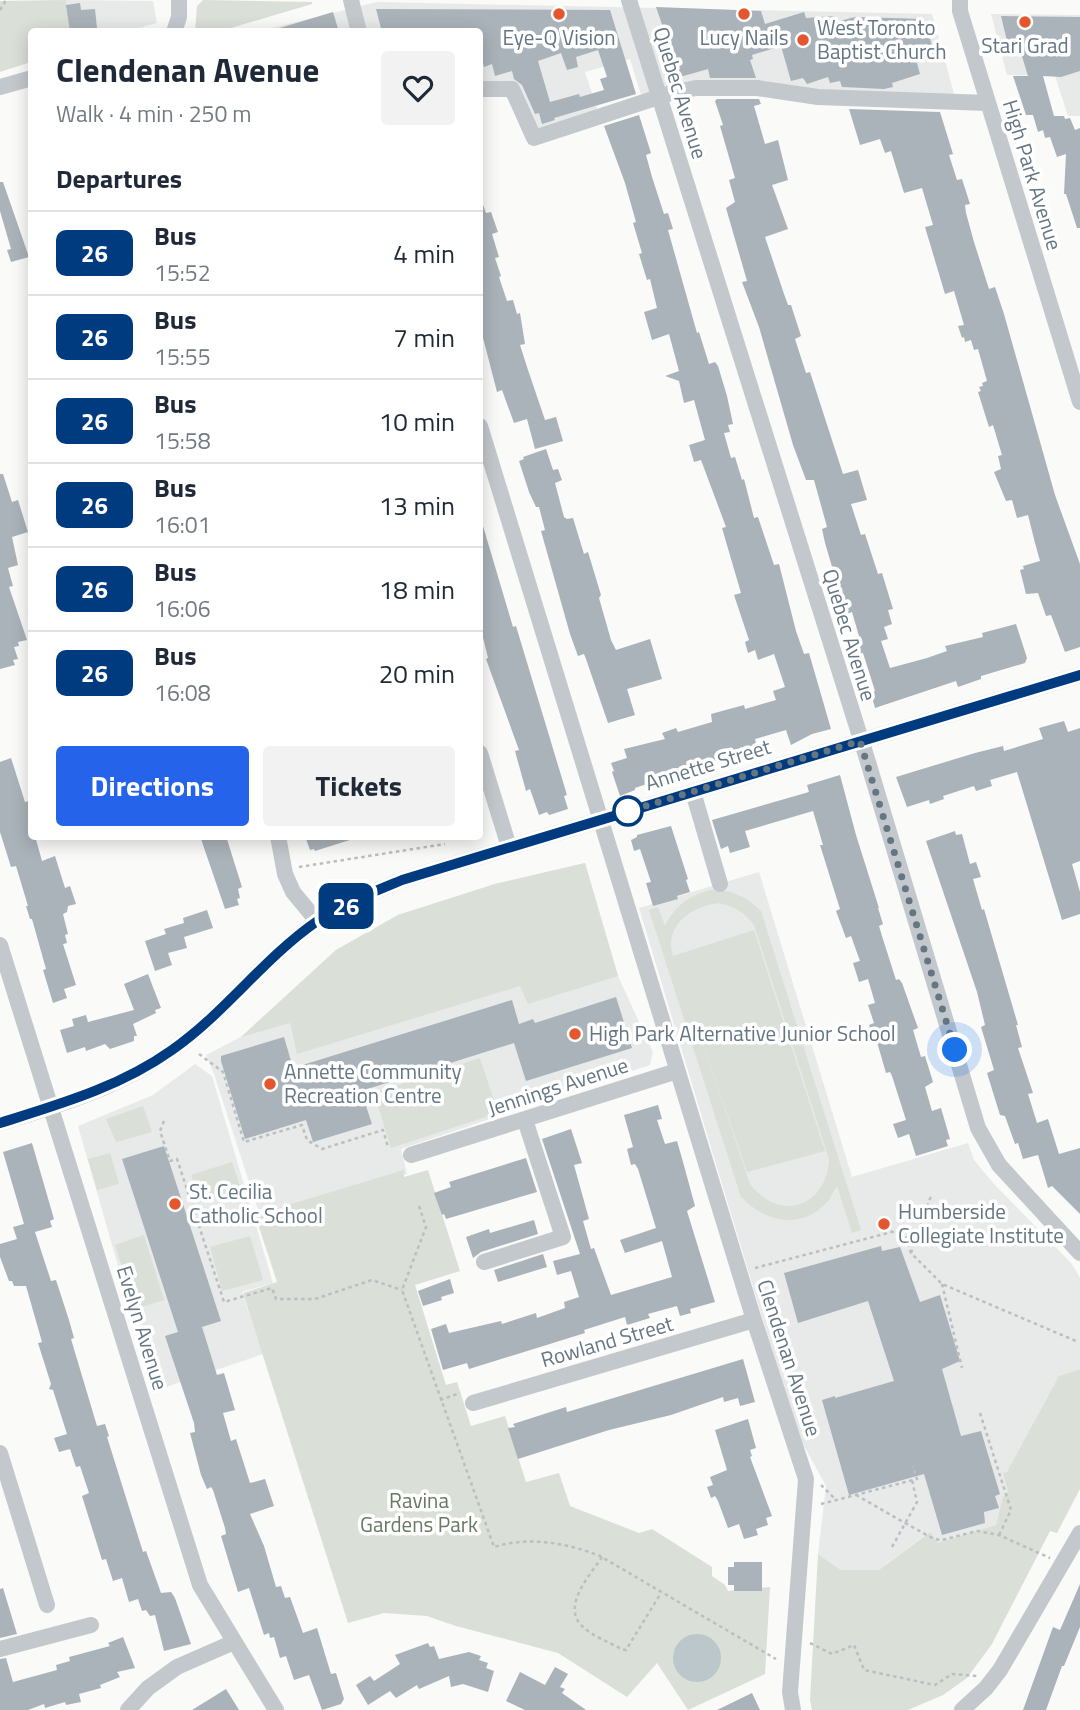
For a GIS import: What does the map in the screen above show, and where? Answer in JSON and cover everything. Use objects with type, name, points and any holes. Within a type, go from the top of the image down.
[{"type":"street","points":[[175,28],[179,17],[179,0]]},
{"type":"street","points":[[351,0],[358,28]]},
{"type":"street","name":"Quebec Avenue","points":[[629,0],[978,1128],[999,1165],[1080,1253]]},
{"type":"street","name":"High Park Avenue","points":[[960,0],[960,11],[1080,402]]},
{"type":"street","points":[[0,87],[28,79]]},
{"type":"street","points":[[483,89],[512,89],[534,138],[696,88],[757,88],[818,97],[988,103]]},
{"type":"street","name":"Clendenan Avenue","points":[[483,436],[754,1321],[806,1479],[790,1692],[793,1710]]},
{"type":"street","name":"Annette Street","points":[[0,1123],[114,1084],[173,1050],[202,1027],[271,958],[317,921],[359,898],[402,880],[1080,675]]},
{"type":"street","points":[[483,763],[509,847]]},
{"type":"street","points":[[693,792],[720,884]]},
{"type":"street","points":[[279,840],[285,874],[293,892],[317,921]]},
{"type":"street","name":"Evelyn Avenue","points":[[0,945],[201,1585],[275,1710]]},
{"type":"street","name":"Jennings Avenue","points":[[411,1156],[677,1070]]},
{"type":"street","points":[[484,1262],[563,1237],[525,1120]]},
{"type":"street","name":"Rowland Street","points":[[468,1398],[754,1321]]},
{"type":"street","points":[[0,1453],[47,1605]]},
{"type":"street","points":[[962,1710],[986,1688],[1000,1670],[1080,1533]]},
{"type":"street","points":[[0,1650],[91,1625]]},
{"type":"street","points":[[128,1710],[148,1688],[177,1667],[234,1642]]},
{"type":"path","points":[[0,10],[6,0]]},
{"type":"path","points":[[295,868],[445,844]]},
{"type":"path","points":[[199,1054],[223,1072],[244,1142],[302,1125],[307,1140],[322,1149],[383,1130],[388,1147]]},
{"type":"path","points":[[163,1121],[160,1131],[166,1151],[170,1161],[177,1159],[224,1301],[272,1288],[276,1299],[316,1299],[372,1280],[402,1290]]},
{"type":"path","points":[[911,1253],[931,1196]]},
{"type":"path","points":[[419,1206],[426,1227],[402,1290],[494,1547],[508,1542],[544,1541],[577,1547],[602,1557],[783,1663]]},
{"type":"path","points":[[751,1269],[903,1229],[911,1253],[942,1284],[1076,1341]]},
{"type":"path","points":[[942,1284],[962,1368]]},
{"type":"path","points":[[440,1400],[468,1398]]},
{"type":"path","points":[[980,1413],[1011,1510],[999,1535]]},
{"type":"path","points":[[814,1506],[917,1479],[913,1466]]},
{"type":"path","points":[[815,1478],[836,1500]]},
{"type":"path","points":[[892,1547],[917,1502],[912,1480]]},
{"type":"path","points":[[856,1495],[934,1539],[942,1540],[977,1531],[999,1535],[1053,1559]]},
{"type":"path","points":[[602,1557],[576,1598],[577,1619],[583,1627],[621,1650],[626,1650],[631,1645],[662,1592]]},
{"type":"path","points":[[807,1642],[832,1654],[854,1645],[864,1670],[935,1685],[951,1674],[984,1677]]},
{"type":"shaded area","points":[[66,0],[153,1],[157,23],[139,28],[70,28]]},
{"type":"shaded area","points":[[377,2],[932,14],[955,97],[722,86],[642,98],[630,59],[585,72],[599,114],[525,133],[512,93],[483,94],[483,28],[272,28]]},
{"type":"shaded area","points":[[991,14],[1080,15],[1080,116],[1068,116],[1055,76],[1007,75]]},
{"type":"shaded area","points":[[585,863],[618,976],[653,1052],[650,1065],[401,1149],[407,1174],[260,1216],[206,1055],[241,1037],[336,950],[398,915],[495,884]]},
{"type":"shaded area","name":"Humberside Collegiate Institute","points":[[759,872],[852,1177],[968,1143],[974,1160],[1072,1264],[1080,1278],[1080,1369],[1059,1376],[1008,1492],[1002,1499],[996,1525],[938,1544],[929,1532],[879,1570],[841,1570],[818,1554],[826,1486],[797,1433],[639,908]]},
{"type":"shaded area","name":"St. Cecilia Catholic School","points":[[195,1064],[212,1076],[273,1283],[242,1292],[263,1354],[154,1391],[78,1126],[153,1095]]},
{"type":"shaded area","points":[[697,1634],[706,1635],[714,1641],[720,1649],[720,1667],[714,1675],[706,1681],[697,1682],[688,1681],[680,1675],[674,1667],[673,1658],[674,1649],[680,1641],[688,1635]]},
{"type":"green space","points":[[66,0],[70,28],[28,28],[28,63],[0,72],[0,1]]},
{"type":"green space","points":[[203,0],[312,2],[231,28],[195,28],[197,6]]},
{"type":"green space","points":[[585,863],[618,976],[528,1004],[520,986],[297,1054],[290,1023],[241,1037],[336,950],[398,915],[495,884]]},
{"type":"green space","points":[[716,889],[735,894],[761,911],[861,1230],[852,1233],[837,1186],[828,1201],[818,1210],[795,1220],[772,1217],[751,1206],[741,1197],[649,910],[658,907],[665,926],[680,906]],"holes":[[[724,904],[738,910],[754,925],[829,1159],[820,1189],[800,1204],[788,1206],[775,1203],[762,1196],[750,1184],[691,1009],[747,1172],[825,1151],[754,930],[673,956],[672,935],[682,919],[699,908]]]},
{"type":"green space","points":[[480,1058],[498,1113],[391,1148],[374,1093]]},
{"type":"green space","points":[[143,1106],[152,1132],[116,1142],[106,1119]]},
{"type":"green space","points":[[110,1153],[119,1184],[97,1190],[88,1159]]},
{"type":"green space","points":[[232,1162],[241,1189],[200,1202],[191,1175]]},
{"type":"green space","name":"Ravina Gardens Park","points":[[404,1170],[404,1177],[428,1170],[460,1271],[415,1285],[446,1385],[457,1382],[471,1426],[505,1416],[526,1482],[559,1473],[570,1506],[639,1533],[652,1529],[712,1567],[712,1576],[725,1585],[728,1591],[770,1587],[765,1674],[688,1710],[657,1663],[627,1697],[558,1653],[427,1616],[384,1613],[348,1623],[243,1293],[277,1282],[255,1215]]},
{"type":"green space","points":[[144,1235],[164,1300],[135,1309],[115,1245]]},
{"type":"green space","points":[[250,1236],[263,1280],[222,1291],[210,1247]]},
{"type":"green space","points":[[1080,1369],[1080,1489],[1057,1533],[1050,1531],[992,1644],[967,1678],[943,1695],[908,1710],[812,1710],[810,1700],[818,1554],[841,1570],[879,1570],[930,1532],[938,1543],[996,1525],[1002,1499],[1008,1491],[1003,1473],[1007,1472],[1059,1376]]},
{"type":"building","points":[[80,3],[81,10],[95,9],[97,28],[69,28],[66,5]]},
{"type":"building","points":[[656,7],[761,11],[765,24],[804,12],[806,18],[835,16],[836,22],[855,17],[924,19],[936,58],[917,63],[920,74],[892,83],[893,87],[884,89],[842,87],[840,81],[830,83],[828,77],[807,84],[803,78],[791,81],[781,46],[752,55],[753,59],[750,60],[756,78],[710,78],[708,69],[680,77]]},
{"type":"building","points":[[376,9],[610,10],[636,94],[542,124],[539,113],[535,114],[522,85],[514,79],[512,71],[495,76],[492,64],[484,67],[483,28],[381,28]],"holes":[[[598,50],[607,77],[600,79],[604,90],[550,102],[538,61],[561,53],[567,70],[578,67],[576,57]]]},
{"type":"building","points":[[333,12],[338,28],[280,28]]},
{"type":"building","points":[[1001,16],[1080,17],[1080,71],[1061,77],[1043,76],[1054,116],[1070,118],[1075,130],[1080,128],[1080,228],[1077,228],[1064,194],[1066,154],[1057,157],[1050,137],[1045,138],[1043,130],[1038,132],[1033,115],[1026,115],[1013,76],[1028,76],[1017,40],[1007,41]]},
{"type":"building","points":[[759,99],[761,104],[754,106],[765,144],[778,140],[788,180],[772,185],[788,229],[765,237],[801,336],[795,339],[806,373],[810,372],[843,474],[858,470],[867,500],[851,504],[861,535],[865,534],[878,574],[882,573],[893,609],[888,610],[892,624],[884,627],[888,639],[881,641],[890,668],[927,658],[947,651],[945,646],[983,637],[982,633],[1016,624],[1027,658],[1025,663],[981,676],[981,679],[958,687],[956,681],[875,708],[871,693],[875,691],[863,653],[859,654],[853,637],[859,636],[852,612],[846,614],[825,543],[822,529],[827,527],[814,480],[806,480],[793,445],[759,327],[742,282],[747,281],[726,208],[735,202],[729,180],[735,178],[720,126],[723,125],[715,101]]},
{"type":"building","points":[[849,109],[940,112],[953,154],[949,155],[957,180],[962,179],[970,204],[965,205],[974,242],[989,289],[995,287],[1004,314],[1055,495],[1080,564],[1080,647],[1065,652],[1051,615],[1046,616],[1038,593],[1026,594],[1020,570],[1024,569],[1023,566],[1040,561],[1028,515],[1017,518],[1012,500],[1006,501],[994,472],[1001,469],[998,456],[1002,455],[993,425],[989,427],[978,392],[981,391],[979,387],[983,386],[982,383],[987,381],[978,349],[974,350],[971,340],[965,342],[964,337],[962,338],[958,326],[964,325],[954,291],[945,294],[925,227],[933,225],[922,188],[904,193],[891,151],[885,153],[880,139],[860,145]]},
{"type":"building","points":[[639,115],[651,153],[646,155],[652,177],[664,214],[668,213],[673,229],[668,230],[697,333],[699,332],[709,364],[715,362],[718,366],[727,396],[733,424],[728,425],[730,432],[724,433],[731,458],[735,457],[742,480],[744,479],[754,518],[758,517],[774,565],[779,564],[796,631],[804,654],[809,653],[831,729],[812,734],[791,745],[786,730],[755,739],[757,748],[689,769],[689,772],[635,788],[620,796],[611,763],[627,758],[624,749],[665,739],[662,733],[676,728],[678,732],[712,722],[711,714],[744,705],[745,709],[776,700],[773,691],[785,687],[774,654],[758,660],[755,650],[748,653],[745,642],[749,640],[734,595],[741,593],[722,528],[726,527],[701,460],[694,462],[689,445],[705,440],[694,400],[684,403],[679,381],[665,376],[679,371],[669,334],[652,340],[644,312],[657,308],[650,279],[647,280],[639,254],[642,253],[633,223],[636,222],[625,183],[604,126]]},
{"type":"building","points":[[0,182],[3,182],[28,257],[11,262],[7,250],[11,249],[0,211]]},
{"type":"building","points":[[483,205],[486,213],[491,212],[498,232],[492,234],[499,257],[495,258],[501,276],[499,277],[507,301],[513,300],[517,314],[520,313],[525,344],[520,345],[528,370],[545,420],[556,417],[563,441],[535,449],[527,419],[514,423],[502,390],[497,392],[483,338]]},
{"type":"building","points":[[546,449],[553,470],[558,469],[562,480],[555,483],[564,517],[573,518],[584,554],[588,552],[616,650],[650,639],[662,679],[627,689],[635,715],[608,723],[584,654],[578,656],[570,634],[541,531],[545,530],[539,507],[536,507],[529,492],[519,461]]},
{"type":"building","points":[[0,474],[3,474],[12,502],[18,500],[28,532],[12,537],[18,565],[8,568],[13,586],[9,587],[27,640],[18,642],[19,646],[14,647],[18,659],[13,660],[15,665],[0,669]]},
{"type":"building","points":[[483,526],[567,795],[564,796],[568,809],[539,815],[530,789],[526,791],[515,751],[519,750],[486,659],[488,658],[483,637]]},
{"type":"building","points":[[1064,721],[1068,732],[1080,728],[1080,861],[1072,864],[1080,892],[1080,914],[1062,920],[1017,772],[990,780],[992,786],[976,791],[974,786],[943,796],[944,799],[930,804],[929,800],[907,807],[896,777],[975,753],[1003,746],[1004,751],[1043,739],[1039,728]]},
{"type":"building","points":[[11,758],[25,802],[28,801],[28,840],[36,840],[42,861],[55,856],[65,888],[70,886],[76,904],[68,906],[67,912],[63,914],[68,934],[65,935],[67,943],[63,944],[76,985],[64,989],[67,998],[53,1003],[43,970],[46,969],[16,866],[11,867],[0,832],[0,762]]},
{"type":"building","points":[[840,775],[879,908],[883,924],[879,926],[882,936],[896,980],[899,979],[902,983],[918,1028],[913,1030],[921,1057],[925,1056],[933,1082],[925,1087],[932,1111],[941,1108],[950,1139],[946,1140],[948,1146],[916,1156],[909,1134],[898,1138],[893,1124],[906,1120],[892,1076],[890,1072],[886,1073],[869,1025],[874,1023],[868,1005],[875,1003],[868,979],[859,982],[853,963],[860,961],[851,936],[846,938],[836,911],[840,909],[820,845],[823,845],[813,811],[745,831],[750,847],[730,853],[728,846],[721,849],[712,820],[809,792],[807,785]]},
{"type":"building","points":[[671,826],[690,892],[677,896],[678,899],[653,906],[646,883],[651,882],[640,849],[634,851],[631,840],[637,835]]},
{"type":"building","points":[[955,831],[956,835],[962,834],[970,864],[976,862],[981,877],[973,879],[1018,1025],[1022,1047],[1018,1048],[1033,1093],[1028,1094],[1037,1123],[1048,1119],[1059,1154],[1080,1148],[1080,1214],[1052,1186],[1048,1188],[1038,1155],[1023,1159],[1005,1116],[1000,1115],[987,1073],[994,1070],[981,1027],[985,1025],[977,992],[926,841]]},
{"type":"building","points":[[201,840],[227,840],[242,887],[238,889],[239,905],[225,909]]},
{"type":"building","points":[[306,840],[350,840],[315,851],[310,850]]},
{"type":"building","points":[[207,910],[213,928],[184,937],[187,948],[168,953],[172,965],[155,971],[145,941],[166,934],[164,929],[184,923],[183,918]]},
{"type":"building","points":[[148,974],[161,1008],[133,1024],[137,1036],[134,1036],[134,1041],[110,1049],[105,1044],[86,1051],[85,1047],[67,1053],[60,1030],[74,1026],[72,1019],[86,1015],[88,1022],[134,1010],[124,984]]},
{"type":"building","points":[[616,997],[632,1048],[526,1081],[514,1043],[361,1091],[372,1124],[313,1142],[306,1120],[245,1139],[221,1061],[221,1056],[284,1037],[293,1068],[512,1000],[519,1024],[533,1019],[535,1023]]},
{"type":"building","points":[[658,1105],[662,1119],[657,1120],[665,1144],[677,1141],[695,1206],[687,1211],[715,1302],[690,1309],[691,1313],[680,1316],[677,1306],[648,1314],[650,1318],[627,1325],[625,1317],[584,1330],[585,1333],[469,1369],[467,1363],[443,1370],[431,1329],[446,1324],[449,1333],[501,1321],[502,1324],[536,1313],[537,1318],[565,1308],[564,1302],[579,1297],[571,1271],[557,1275],[553,1261],[580,1254],[542,1139],[571,1129],[582,1163],[574,1165],[589,1219],[583,1221],[591,1249],[594,1248],[611,1295],[672,1277],[662,1241],[625,1253],[620,1240],[656,1228],[638,1169],[635,1164],[631,1165],[627,1149],[633,1147],[624,1115]]},
{"type":"building","points":[[32,1143],[54,1219],[50,1221],[52,1227],[35,1232],[51,1281],[56,1280],[69,1320],[74,1338],[71,1339],[97,1426],[105,1424],[143,1552],[146,1551],[161,1593],[171,1592],[175,1598],[191,1644],[164,1651],[155,1615],[150,1616],[146,1610],[142,1611],[138,1599],[129,1602],[122,1578],[113,1581],[106,1559],[102,1560],[82,1496],[89,1493],[80,1466],[76,1467],[70,1449],[59,1452],[54,1438],[67,1434],[53,1390],[49,1389],[51,1384],[38,1343],[42,1342],[26,1286],[14,1286],[12,1281],[9,1281],[0,1257],[0,1244],[17,1239],[13,1227],[24,1224],[3,1152]]},
{"type":"building","points":[[164,1146],[221,1321],[202,1327],[217,1375],[224,1373],[235,1410],[223,1413],[231,1441],[236,1439],[250,1483],[265,1479],[274,1506],[250,1514],[264,1546],[276,1587],[281,1586],[285,1598],[290,1597],[303,1633],[317,1628],[331,1674],[336,1673],[344,1699],[341,1704],[322,1710],[309,1675],[294,1680],[286,1656],[280,1658],[274,1637],[270,1638],[269,1633],[264,1635],[249,1588],[238,1592],[221,1536],[226,1534],[225,1528],[213,1490],[211,1487],[207,1489],[201,1475],[190,1433],[195,1432],[194,1423],[165,1336],[178,1332],[122,1159]]},
{"type":"building","points":[[526,1158],[537,1192],[446,1219],[444,1214],[442,1215],[434,1193],[451,1187],[449,1182]]},
{"type":"building","points":[[534,1220],[538,1234],[481,1252],[473,1258],[466,1237],[489,1229],[490,1233]]},
{"type":"building","points":[[881,1246],[882,1251],[900,1247],[920,1302],[940,1295],[960,1361],[942,1369],[961,1436],[981,1431],[1000,1494],[995,1496],[999,1508],[984,1512],[985,1523],[942,1535],[924,1474],[849,1495],[822,1400],[894,1381],[868,1301],[798,1323],[784,1273]]},
{"type":"building","points":[[543,1254],[547,1267],[498,1282],[494,1270]]},
{"type":"building","points":[[450,1279],[454,1293],[423,1306],[418,1291]]},
{"type":"building","points":[[743,1359],[755,1402],[740,1406],[738,1398],[724,1402],[723,1397],[671,1415],[609,1430],[518,1459],[508,1428],[515,1427],[513,1424],[566,1407],[567,1412]]},
{"type":"building","points":[[748,1419],[756,1448],[750,1450],[750,1457],[772,1516],[766,1518],[768,1525],[756,1529],[758,1535],[744,1539],[739,1524],[728,1528],[718,1501],[715,1496],[711,1498],[707,1487],[713,1485],[710,1477],[727,1470],[715,1430]]},
{"type":"building","points":[[734,1562],[762,1562],[762,1591],[734,1591],[734,1585],[728,1585],[728,1567],[734,1567]]},
{"type":"building","points":[[1080,1584],[1080,1627],[1046,1710],[1023,1710],[1053,1627],[1060,1630]]},
{"type":"building","points":[[3,1588],[17,1634],[0,1638],[0,1589]]},
{"type":"building","points":[[123,1637],[135,1668],[117,1672],[120,1677],[100,1685],[101,1688],[79,1694],[81,1702],[66,1705],[65,1702],[45,1708],[44,1704],[28,1710],[0,1710],[0,1659],[6,1658],[13,1682],[57,1670],[56,1665],[70,1661],[69,1657],[110,1646],[108,1643]]},
{"type":"building","points":[[428,1643],[430,1647],[434,1646],[439,1659],[469,1652],[481,1656],[479,1660],[488,1663],[486,1668],[494,1671],[488,1692],[463,1684],[451,1687],[449,1676],[419,1689],[417,1685],[396,1698],[390,1691],[368,1705],[356,1685],[370,1676],[374,1681],[400,1664],[395,1655]]},
{"type":"building","points":[[555,1667],[568,1674],[560,1687],[565,1689],[562,1693],[586,1710],[525,1710],[506,1701],[520,1672],[545,1685]]},
{"type":"building","points":[[226,1689],[239,1710],[192,1710]]},
{"type":"building","points":[[752,1693],[760,1710],[717,1710]]},
{"type":"bus line","name":"26","points":[[0,1123],[68,1102],[114,1084],[152,1063],[202,1027],[271,958],[317,921],[359,898],[402,880],[1080,675]]},
{"type":"place","name":"Eye-Q Vision","points":[[559,14]]},
{"type":"place","name":"Lucy Nails","points":[[744,14]]},
{"type":"place","name":"Stari Grad","points":[[1025,22]]},
{"type":"place","name":"West Toronto Baptist Church","points":[[803,40]]},
{"type":"place","name":"High Park Alternative Junior School","points":[[575,1034]]},
{"type":"place","name":"Annette Community Recreation Centre","points":[[270,1084]]},
{"type":"place","name":"St. Cecilia Catholic School","points":[[175,1204]]},
{"type":"place","name":"Humberside Collegiate Institute","points":[[884,1224]]},
{"type":"route","points":[[628,811],[619,814],[860,741],[955,1050]]}]
